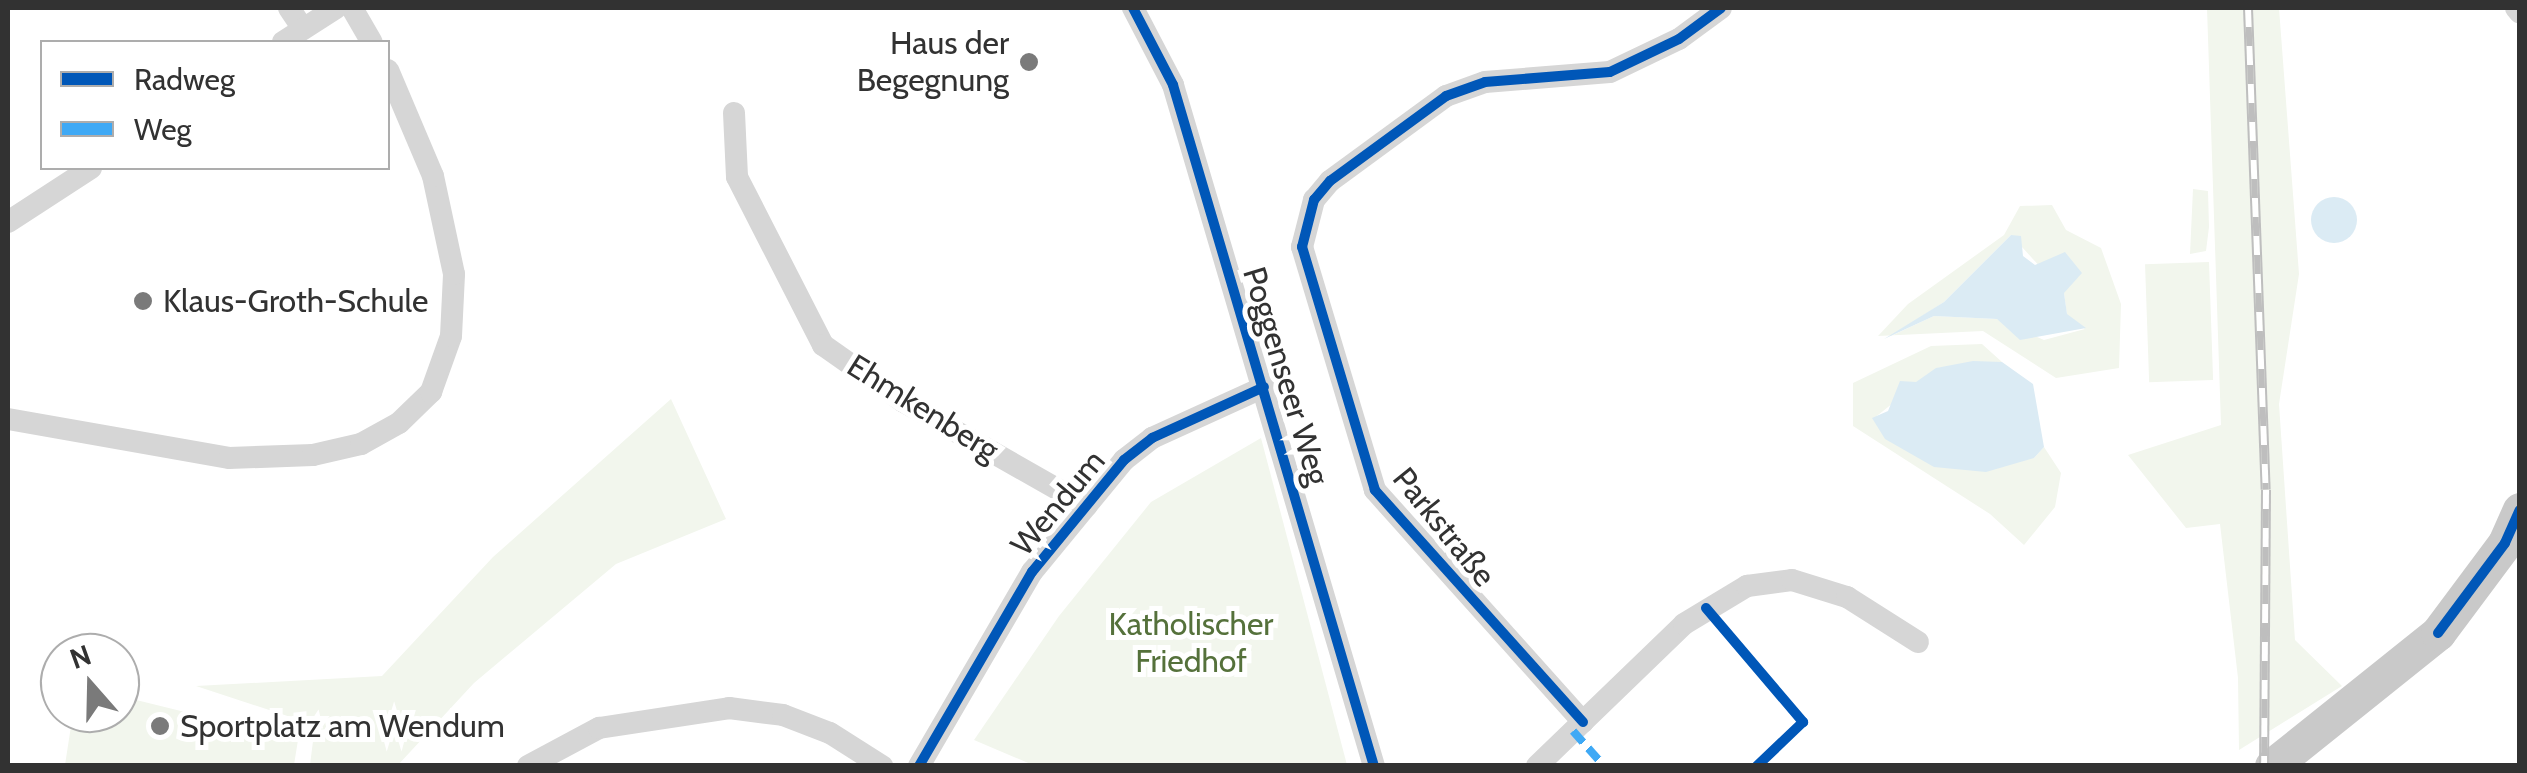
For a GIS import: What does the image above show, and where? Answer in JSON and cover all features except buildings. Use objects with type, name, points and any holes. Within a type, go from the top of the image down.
[{"type":"main road","points":[[2272,766],[2438,634],[2504,543],[2520,510]]},
{"type":"street","points":[[290,8],[303,29]]},
{"type":"street","points":[[285,40],[336,8]]},
{"type":"street","points":[[352,8],[371,40]]},
{"type":"street","name":"Poggenseer Weg","points":[[1133,8],[1173,85],[1374,766]]},
{"type":"street","name":"Parkstraße","points":[[1583,722],[1375,490],[1302,247],[1314,200],[1330,181],[1446,96],[1485,82],[1610,72],[1679,39],[1721,8]]},
{"type":"street","points":[[8,419],[229,458],[313,456],[361,444],[399,424],[431,392],[445,355],[454,274],[433,176],[390,75]]},
{"type":"street","name":"Ehmkenberg","points":[[734,112],[738,177],[824,345],[904,402],[1087,506]]},
{"type":"street","points":[[8,222],[88,170]]},
{"type":"street","name":"Wendum","points":[[919,766],[1032,572],[1087,506],[1152,438],[1264,386]]},
{"type":"street","points":[[1536,766],[1684,624],[1747,586],[1792,580],[1847,597],[1918,642]]},
{"type":"street","points":[[528,766],[599,728],[729,708],[782,715],[830,733],[882,766]]},
{"type":"green space","points":[[2207,8],[2279,8],[2299,274],[2279,404],[2295,640],[2342,686],[2239,750],[2238,678],[2220,524],[2186,528],[2128,455],[2221,425]]},
{"type":"green space","points":[[2193,189],[2208,191],[2209,227],[2206,251],[2190,254]]},
{"type":"green space","points":[[2052,205],[2066,230],[2101,248],[2121,304],[2119,368],[2056,378],[1983,331],[1878,336],[1908,304],[2004,235],[2020,206]],"holes":[[[2011,235],[2064,293],[2067,315],[2085,329],[2044,340],[1997,319],[1934,316],[1892,335],[1944,302]]]},
{"type":"green space","points":[[2209,262],[2213,380],[2149,382],[2145,264]]},
{"type":"green space","points":[[1982,344],[2002,362],[1937,368],[1873,419],[2034,458],[2044,447],[2061,473],[2055,507],[2024,545],[1990,514],[1853,426],[1853,383],[1931,346]]},
{"type":"green space","points":[[671,399],[726,519],[616,564],[474,683],[398,765],[310,765],[315,725],[196,686],[382,676],[493,557]]},
{"type":"green space","name":"Katholischer Friedhof","points":[[1261,438],[1347,765],[1033,765],[974,740],[1059,616],[1151,502]]},
{"type":"green space","name":"Sportplatz am Wendum","points":[[140,701],[298,740],[294,765],[65,765],[70,733],[140,733]]},
{"type":"shaded area","points":[[2334,197],[2350,204],[2357,220],[2350,236],[2334,243],[2318,236],[2311,220],[2318,204]]},
{"type":"shaded area","points":[[2011,235],[2021,236],[2023,256],[2035,265],[2065,252],[2082,273],[2064,293],[2067,314],[2086,328],[2020,340],[1997,319],[1934,316],[1884,339],[1944,302]]},
{"type":"shaded area","points":[[1973,361],[2002,362],[2033,384],[2044,447],[2034,458],[1986,472],[1934,467],[1885,439],[1872,418],[1888,411],[1900,381],[1916,382],[1936,368]]},
{"type":"railway","points":[[2248,8],[2266,490],[2264,766]]},
{"type":"marked path","points":[[1573,731],[1604,766]]},
{"type":"cycle path","points":[[1133,8],[1173,85],[1374,766]]},
{"type":"cycle path","points":[[1583,722],[1375,490],[1302,247],[1314,200],[1330,181],[1446,96],[1485,82],[1610,72],[1679,39],[1721,8]]},
{"type":"cycle path","points":[[919,766],[1032,572],[1124,460],[1152,438],[1264,387]]},
{"type":"cycle path","points":[[2438,633],[2505,543],[2520,510]]},
{"type":"cycle path","points":[[1706,608],[1803,722],[1757,766]]},
{"type":"place","name":"Haus der Begegnung","points":[[1029,62]]},
{"type":"place","name":"Klaus-Groth-Schule","points":[[143,301]]},
{"type":"place","name":"Sportplatz am Wendum","points":[[160,726]]}]
